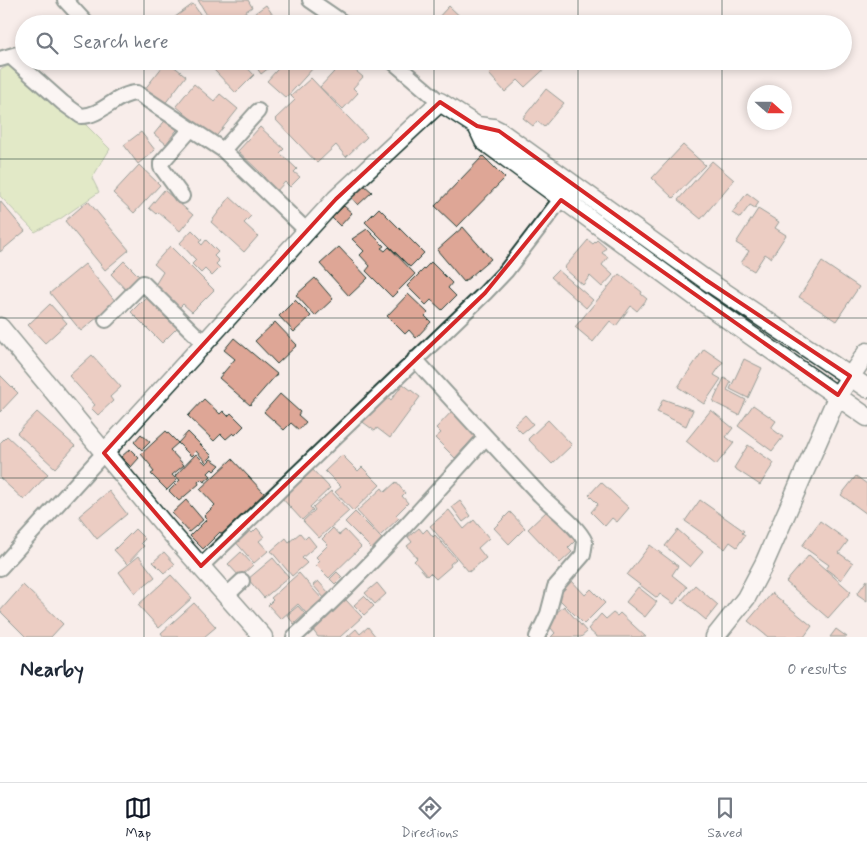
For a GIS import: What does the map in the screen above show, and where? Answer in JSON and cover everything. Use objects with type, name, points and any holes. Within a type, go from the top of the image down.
[{"type":"street","points":[[65,0],[79,15]]},
{"type":"street","points":[[310,0],[332,15]]},
{"type":"street","points":[[5,57],[15,65]]},
{"type":"street","points":[[22,70],[81,116],[96,112],[126,95],[137,93],[223,150],[306,230]]},
{"type":"street","points":[[403,70],[440,102],[478,126],[493,128],[498,131],[706,280],[867,388]]},
{"type":"street","points":[[0,568],[306,230],[363,171],[440,102]]},
{"type":"street","points":[[223,150],[258,111]]},
{"type":"street","points":[[478,126],[484,141],[561,200],[867,417]]},
{"type":"street","points":[[182,196],[161,167],[161,163],[191,129]]},
{"type":"street","points":[[200,566],[506,271],[572,184]]},
{"type":"street","points":[[106,320],[143,283],[204,343]]},
{"type":"street","points":[[0,327],[104,453],[263,637]]},
{"type":"street","points":[[715,637],[746,598],[764,564],[838,395],[867,352]]},
{"type":"street","points":[[415,359],[557,512],[577,530],[585,542],[583,555],[555,587],[548,614],[537,637]]},
{"type":"street","points":[[294,637],[330,605],[486,437]]},
{"type":"street","points":[[227,595],[242,582]]},
{"type":"highlighted area","points":[[440,102],[477,126],[499,131],[706,280],[850,376],[838,395],[561,200],[485,293],[201,566],[104,453],[336,199]]},
{"type":"green space","points":[[10,65],[86,125],[110,149],[92,178],[99,192],[60,219],[35,232],[0,196],[0,70]]},
{"type":"building","points":[[198,0],[248,0],[252,7],[241,15],[207,15]]},
{"type":"building","points":[[193,4],[201,15],[178,15]]},
{"type":"building","points":[[266,5],[273,15],[252,15]]},
{"type":"building","points":[[449,6],[458,15],[441,15]]},
{"type":"building","points":[[160,70],[178,70],[186,76],[164,105],[144,90]]},
{"type":"building","points":[[214,70],[249,70],[254,75],[236,93]]},
{"type":"building","points":[[258,70],[266,70],[261,74]]},
{"type":"building","points":[[277,70],[311,70],[286,98],[267,81]]},
{"type":"building","points":[[336,70],[355,70],[363,77],[353,88],[358,93],[343,109],[320,87]]},
{"type":"building","points":[[493,70],[543,70],[525,87],[518,80],[505,92],[489,74]]},
{"type":"building","points":[[311,78],[367,137],[346,157],[336,145],[317,163],[275,119],[295,100],[291,96]]},
{"type":"building","points":[[194,84],[214,101],[220,94],[238,109],[214,139],[176,106]]},
{"type":"building","points":[[546,89],[564,103],[544,127],[537,121],[533,126],[523,118]]},
{"type":"building","points":[[168,117],[180,126],[166,144],[154,134]]},
{"type":"building","points":[[260,127],[284,149],[280,153],[297,169],[294,172],[300,177],[290,187],[285,182],[275,193],[262,181],[265,177],[238,151]]},
{"type":"building","points":[[141,132],[155,150],[138,164],[124,145]]},
{"type":"building","points":[[683,145],[705,165],[673,198],[652,178]]},
{"type":"building","points":[[483,156],[505,178],[457,227],[435,206]]},
{"type":"building","points":[[712,161],[734,180],[701,219],[678,200]]},
{"type":"building","points":[[139,165],[160,185],[134,213],[113,193]]},
{"type":"building","points":[[364,185],[372,192],[358,205],[351,197]]},
{"type":"building","points":[[164,190],[193,215],[180,231],[158,212],[156,214],[149,208]]},
{"type":"building","points":[[747,193],[759,202],[755,208],[750,205],[740,218],[732,213]]},
{"type":"building","points":[[230,197],[251,216],[244,223],[258,236],[244,252],[211,222]]},
{"type":"building","points":[[0,201],[25,231],[0,252]]},
{"type":"building","points":[[88,201],[129,250],[105,270],[65,221]]},
{"type":"building","points":[[344,206],[352,213],[340,226],[332,218]]},
{"type":"building","points":[[379,208],[424,253],[410,267],[365,222]]},
{"type":"building","points":[[758,209],[779,222],[775,228],[786,235],[771,258],[765,254],[754,271],[741,263],[749,251],[736,243]]},
{"type":"building","points":[[463,227],[491,259],[464,282],[437,250]]},
{"type":"building","points":[[367,229],[384,246],[381,248],[385,251],[389,247],[415,274],[392,297],[366,271],[370,266],[360,255],[364,251],[352,239]]},
{"type":"building","points":[[192,230],[202,240],[199,242],[202,245],[206,240],[218,252],[214,256],[219,261],[216,264],[220,268],[212,276],[205,269],[201,273],[192,264],[196,260],[180,243]]},
{"type":"building","points":[[588,240],[593,244],[597,240],[606,248],[602,253],[608,257],[602,265],[613,275],[602,287],[590,276],[583,285],[564,268]]},
{"type":"building","points":[[170,246],[214,290],[192,312],[183,304],[178,309],[155,285],[163,272],[154,264]]},
{"type":"building","points":[[339,247],[368,278],[349,296],[320,264]]},
{"type":"building","points":[[124,261],[139,276],[126,290],[111,274]]},
{"type":"building","points":[[431,262],[452,283],[448,288],[456,296],[442,310],[431,300],[426,305],[407,286]]},
{"type":"building","points":[[822,262],[859,287],[836,321],[799,297]]},
{"type":"building","points":[[85,264],[116,302],[81,331],[50,293]]},
{"type":"building","points":[[558,270],[593,300],[586,308],[551,277]]},
{"type":"building","points":[[619,274],[642,292],[641,294],[647,299],[637,311],[631,306],[616,326],[610,321],[593,342],[575,327]]},
{"type":"building","points":[[315,278],[333,299],[315,316],[296,295]]},
{"type":"building","points":[[151,292],[182,323],[162,343],[131,312]]},
{"type":"building","points":[[408,294],[428,313],[425,316],[431,322],[416,338],[409,330],[405,334],[387,316]]},
{"type":"building","points":[[295,300],[311,316],[294,332],[279,316]]},
{"type":"building","points":[[50,304],[67,323],[45,343],[28,325]]},
{"type":"building","points":[[275,322],[297,345],[277,364],[255,341]]},
{"type":"building","points":[[234,338],[277,374],[250,405],[219,378],[235,359],[224,350]]},
{"type":"building","points":[[704,349],[723,362],[714,375],[721,379],[704,404],[678,387]]},
{"type":"building","points":[[92,355],[121,387],[110,397],[113,401],[98,415],[91,408],[95,405],[69,376]]},
{"type":"building","points":[[744,359],[762,368],[748,398],[730,389]]},
{"type":"building","points":[[0,375],[18,393],[0,412]]},
{"type":"building","points":[[724,378],[731,382],[727,390],[746,400],[739,415],[713,402]]},
{"type":"building","points":[[403,384],[420,397],[390,438],[377,428],[375,431],[360,420],[371,405],[375,408],[385,395],[391,400]]},
{"type":"building","points":[[280,394],[300,412],[298,415],[306,422],[299,430],[291,423],[284,430],[264,412]]},
{"type":"building","points":[[204,399],[220,414],[223,411],[228,416],[231,413],[244,426],[235,435],[233,433],[226,439],[221,434],[214,441],[188,416]]},
{"type":"building","points":[[663,399],[693,410],[686,426],[657,412]]},
{"type":"building","points":[[753,405],[776,421],[771,428],[783,437],[772,451],[738,426]]},
{"type":"building","points":[[454,409],[478,433],[455,458],[435,438],[441,433],[436,428]]},
{"type":"building","points":[[711,410],[733,428],[726,437],[734,443],[716,465],[686,441]]},
{"type":"building","points":[[37,412],[75,446],[55,468],[17,433]]},
{"type":"building","points":[[525,415],[533,424],[522,433],[514,425]]},
{"type":"building","points":[[548,420],[572,445],[552,464],[528,439]]},
{"type":"building","points":[[166,431],[178,443],[170,450],[184,465],[172,475],[177,480],[167,490],[151,474],[154,472],[151,466],[141,454]]},
{"type":"building","points":[[188,432],[212,456],[206,462],[196,451],[191,456],[178,443]]},
{"type":"building","points":[[141,434],[150,442],[142,450],[134,442]]},
{"type":"building","points":[[7,436],[48,474],[24,500],[0,478],[0,443]]},
{"type":"building","points":[[748,445],[774,463],[760,485],[734,468]]},
{"type":"building","points":[[130,449],[139,458],[131,467],[121,457]]},
{"type":"building","points":[[196,454],[206,464],[211,459],[220,465],[214,471],[212,469],[208,473],[211,476],[204,482],[201,479],[198,482],[199,484],[179,501],[169,491],[180,480],[175,476]]},
{"type":"building","points":[[342,455],[358,471],[362,467],[380,485],[353,511],[335,492],[341,487],[325,471]]},
{"type":"building","points":[[232,459],[265,494],[223,536],[220,532],[203,549],[190,536],[207,519],[204,516],[215,505],[200,489]]},
{"type":"building","points":[[310,467],[330,488],[310,507],[313,510],[302,520],[280,496]]},
{"type":"building","points":[[856,476],[867,484],[867,514],[841,495]]},
{"type":"building","points":[[396,482],[405,493],[402,496],[408,503],[396,515],[399,518],[380,536],[357,511],[382,488],[385,492]]},
{"type":"building","points":[[601,482],[629,508],[617,522],[612,518],[605,526],[591,512],[598,504],[589,495]]},
{"type":"building","points":[[109,491],[127,514],[97,539],[79,516]]},
{"type":"building","points":[[331,491],[349,511],[319,538],[303,521],[315,510],[313,507]]},
{"type":"building","points":[[186,500],[203,520],[189,532],[172,513]]},
{"type":"building","points":[[700,500],[744,531],[742,533],[745,535],[737,547],[730,542],[725,549],[685,521]]},
{"type":"building","points":[[460,501],[471,516],[463,522],[452,507]]},
{"type":"building","points":[[549,509],[577,539],[568,548],[572,552],[560,563],[528,529]]},
{"type":"building","points":[[449,510],[464,529],[474,520],[489,538],[478,548],[486,558],[469,572],[430,526]]},
{"type":"building","points":[[355,512],[385,542],[375,552],[345,522]]},
{"type":"building","points":[[510,512],[525,528],[509,544],[494,528]]},
{"type":"building","points":[[820,521],[848,541],[839,553],[853,563],[841,580],[826,569],[829,565],[802,546]]},
{"type":"building","points":[[246,527],[252,533],[257,528],[264,537],[259,541],[268,551],[254,563],[233,539]]},
{"type":"building","points":[[333,528],[339,535],[345,530],[361,547],[329,578],[316,565],[320,561],[316,557],[328,545],[322,539]]},
{"type":"building","points":[[419,528],[423,533],[427,529],[433,537],[435,535],[456,559],[436,579],[430,573],[427,576],[414,561],[417,558],[407,546],[412,542],[408,537]]},
{"type":"building","points":[[135,529],[145,539],[141,543],[144,546],[127,564],[114,550]]},
{"type":"building","points":[[678,530],[703,552],[690,567],[665,546]]},
{"type":"building","points":[[300,533],[305,539],[308,536],[316,546],[302,558],[307,563],[292,576],[271,551],[286,538],[289,542]]},
{"type":"building","points":[[650,545],[678,566],[672,575],[687,587],[674,604],[660,594],[657,598],[627,575]]},
{"type":"building","points":[[164,552],[175,564],[164,573],[153,562]]},
{"type":"building","points":[[241,552],[253,565],[240,577],[228,564]]},
{"type":"building","points":[[809,555],[851,592],[828,618],[786,582]]},
{"type":"building","points":[[139,556],[155,577],[135,593],[119,572]]},
{"type":"building","points":[[273,558],[289,577],[264,598],[248,579]]},
{"type":"building","points":[[337,572],[342,577],[335,584],[330,579]]},
{"type":"building","points":[[299,573],[322,599],[306,613],[298,604],[281,619],[268,605],[273,600],[271,598]]},
{"type":"building","points":[[171,575],[192,598],[159,628],[138,605]]},
{"type":"building","points":[[571,580],[585,595],[591,589],[605,603],[584,624],[556,596]]},
{"type":"building","points":[[867,580],[867,601],[857,594]]},
{"type":"building","points":[[318,581],[330,594],[325,599],[313,585]]},
{"type":"building","points":[[377,583],[386,594],[375,604],[365,593]]},
{"type":"building","points":[[23,585],[63,624],[51,637],[26,637],[0,611]]},
{"type":"building","points":[[695,585],[718,605],[706,620],[682,600]]},
{"type":"building","points":[[638,587],[657,602],[645,617],[626,602]]},
{"type":"building","points":[[772,593],[812,626],[804,637],[768,637],[748,621]]},
{"type":"building","points":[[364,596],[374,606],[364,615],[354,605]]},
{"type":"building","points":[[345,599],[362,617],[340,637],[318,637],[312,629]]},
{"type":"building","points":[[194,603],[216,627],[204,637],[164,637],[161,633]]},
{"type":"building","points":[[298,606],[305,614],[294,624],[287,615]]},
{"type":"building","points":[[564,606],[587,632],[581,637],[551,637],[555,633],[546,622]]},
{"type":"building","points":[[613,613],[617,616],[620,613],[646,637],[597,637],[588,629],[601,614],[606,619]]},
{"type":"building","points":[[368,627],[376,637],[347,637],[356,629],[360,634]]},
{"type":"building","points":[[836,629],[847,637],[830,637]]}]
